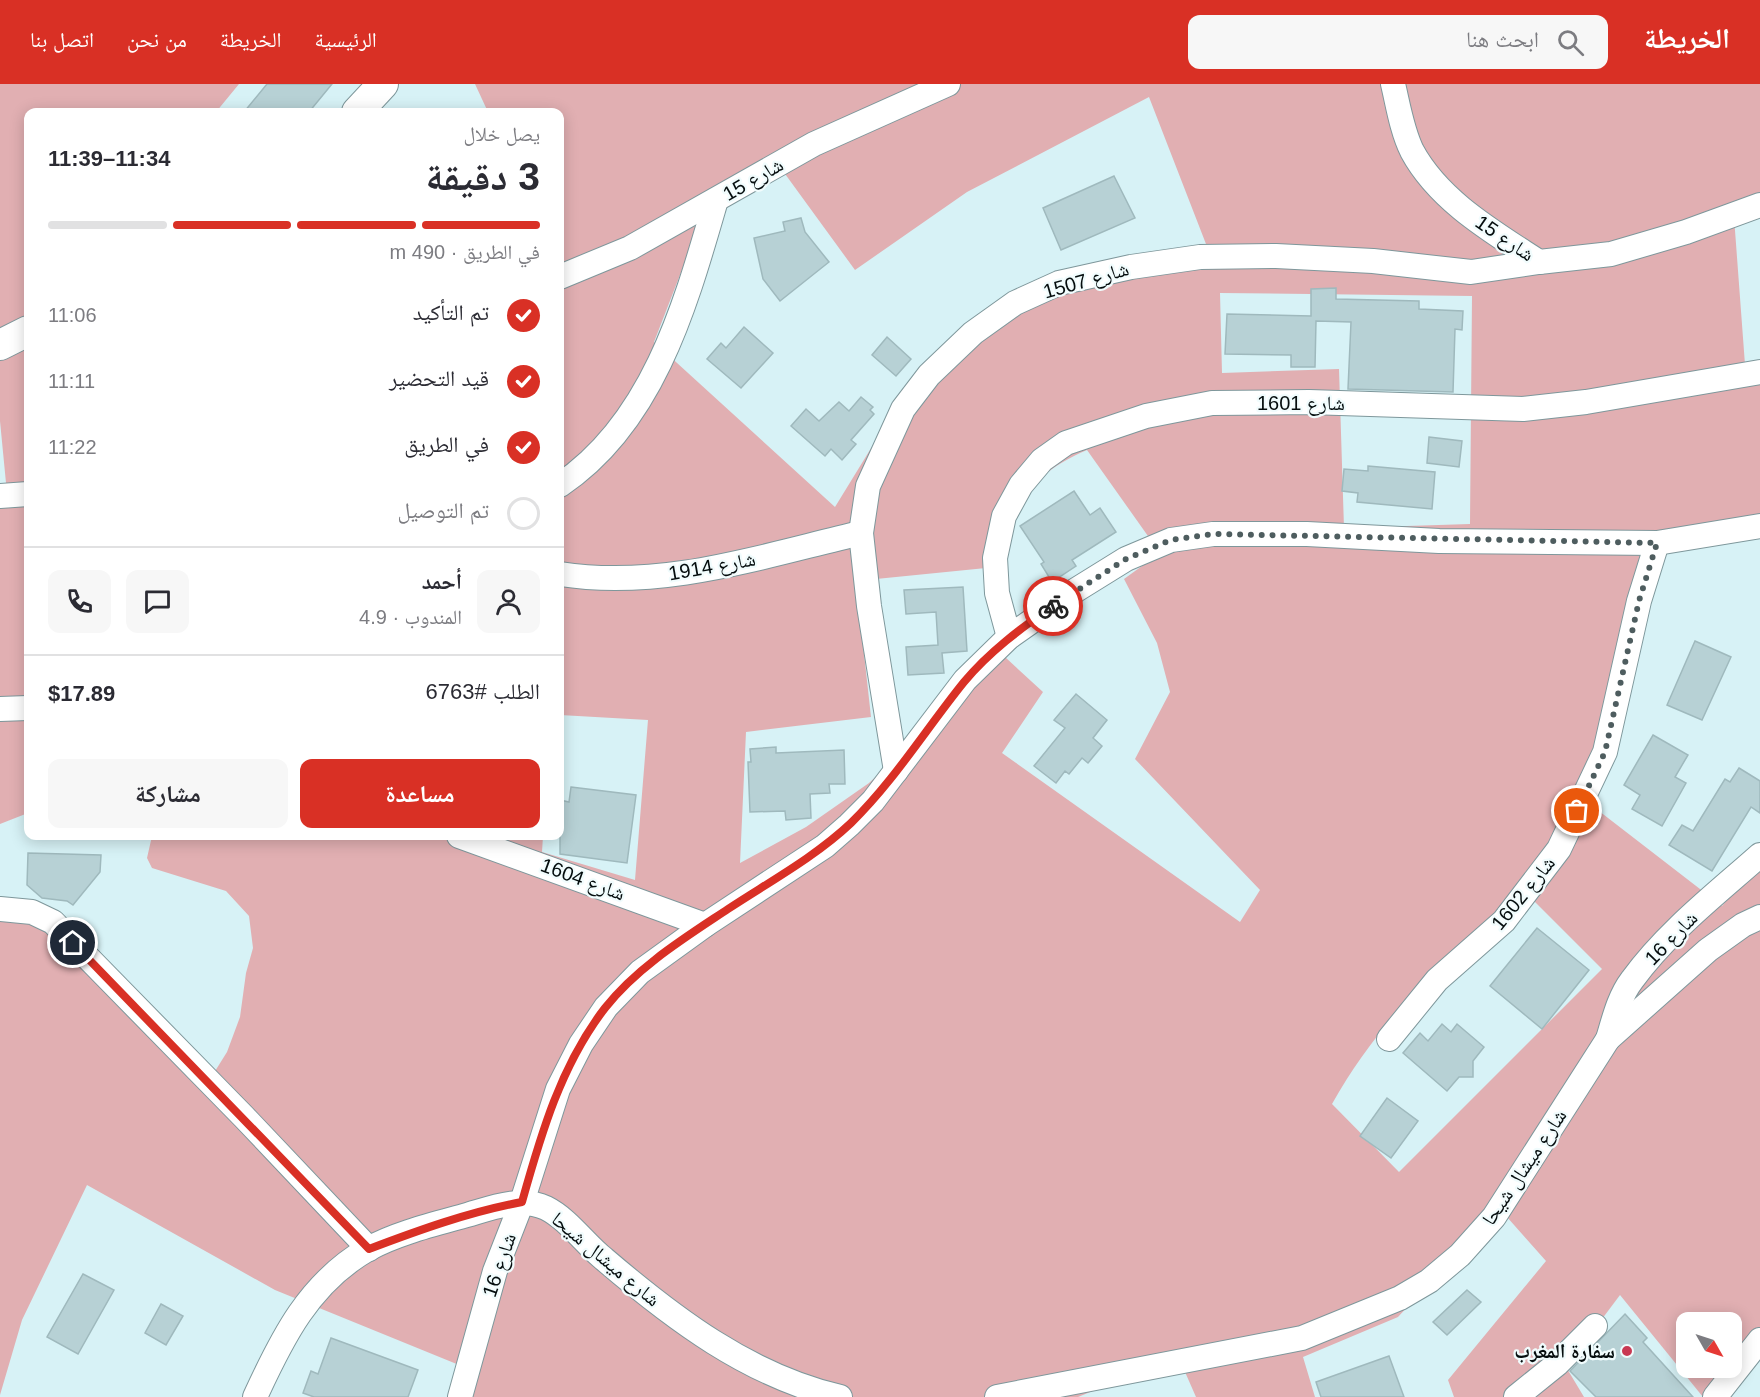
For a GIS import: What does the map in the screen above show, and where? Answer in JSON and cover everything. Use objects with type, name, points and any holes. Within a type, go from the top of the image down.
[{"type":"main road","points":[[361,108],[383,84]]},
{"type":"main road","points":[[0,345],[24,334]]},
{"type":"street","name":"شارع 15","points":[[564,275],[630,248],[814,144],[948,84]]},
{"type":"street","name":"شارع 15","points":[[1393,84],[1411,149],[1427,174],[1456,204],[1539,262],[1611,254],[1686,232],[1760,205]]},
{"type":"street","points":[[564,482],[606,445],[657,370],[696,266],[716,200]]},
{"type":"street","name":"شارع 1507","points":[[896,771],[869,606],[861,533],[868,486],[903,409],[929,375],[973,333],[1015,303],[1059,284],[1131,267],[1200,257],[1276,256],[1373,261],[1471,272],[1539,262]]},
{"type":"street","name":"شارع 1601","points":[[1010,637],[997,593],[995,558],[1004,516],[1021,485],[1042,460],[1066,443],[1146,416],[1212,403],[1309,402],[1523,409],[1586,402],[1760,372]]},
{"type":"street","points":[[0,496],[24,494]]},
{"type":"street","name":"شارع 16","points":[[460,1397],[495,1271],[522,1202],[558,1089],[580,1044],[606,1007],[640,972],[705,925],[825,846],[873,801],[965,680],[1010,637],[1126,559],[1171,540],[1203,535],[1307,534],[1439,541],[1657,543],[1760,526]]},
{"type":"street","name":"شارع 1914","points":[[564,575],[583,578],[638,578],[698,572],[861,533]]},
{"type":"street","name":"شارع 1602","points":[[1389,1039],[1437,980],[1504,921],[1559,849],[1605,752],[1639,601],[1657,543]]},
{"type":"street","points":[[0,710],[24,708]]},
{"type":"street","name":"شارع 1604","points":[[470,840],[705,925]]},
{"type":"street","name":"شارع 16","points":[[1608,1039],[1617,1008],[1631,981],[1665,942],[1760,855]]},
{"type":"street","points":[[0,909],[32,912],[53,922],[244,1117],[369,1249]]},
{"type":"street","name":"شارع ميشال شيحا","points":[[997,1397],[1302,1338],[1400,1298],[1429,1281],[1460,1255],[1494,1216],[1608,1039],[1708,950],[1743,925],[1760,917]]},
{"type":"street","name":"شارع ميشال شيحا","points":[[255,1397],[277,1349],[297,1314],[323,1283],[369,1249],[424,1227],[491,1208],[522,1202],[546,1208],[603,1259],[669,1310],[733,1355],[770,1374],[811,1390],[840,1397]]},
{"type":"street","points":[[1516,1397],[1557,1364],[1595,1326]]},
{"type":"street","points":[[1715,1397],[1760,1340]]},
{"type":"shaded area","points":[[0,84],[239,84],[219,108],[24,108],[24,815],[0,824],[0,484],[6,483],[0,421]]},
{"type":"shaded area","points":[[475,84],[1760,84],[1760,207],[1734,217],[1746,378],[1760,375],[1760,529],[1661,532],[1624,724],[1586,801],[1722,906],[1760,860],[1760,1338],[1742,1357],[1742,1312],[1676,1312],[1676,1364],[1620,1295],[1566,1367],[1584,1397],[1454,1397],[1448,1380],[1546,1261],[1499,1208],[1398,1317],[1303,1357],[1315,1397],[1196,1397],[1178,1356],[1078,1397],[448,1397],[464,1367],[275,1290],[87,1185],[22,1320],[0,1395],[0,915],[37,921],[207,1084],[227,1052],[240,1017],[246,973],[253,948],[249,916],[226,891],[152,868],[147,858],[151,840],[543,840],[542,852],[635,880],[648,720],[564,715],[564,108],[486,108]],"holes":[[[1149,97],[1206,244],[1067,282],[927,370],[892,414],[835,507],[654,342],[704,213],[780,167],[855,270],[967,192]],[[1220,293],[1472,296],[1470,524],[1344,528],[1339,369],[1222,373]],[[1087,450],[1160,553],[1124,579],[1157,643],[1170,692],[1135,759],[1260,890],[1240,922],[1002,753],[1043,692],[1005,657],[869,783],[806,827],[740,863],[746,732],[871,717],[856,581],[986,568],[1014,513],[1035,484],[1066,460]],[[1523,890],[1602,969],[1399,1172],[1332,1104],[1373,1042],[1418,989]]]},
{"type":"shaded area","points":[[1688,1378],[1721,1378],[1703,1397]]},
{"type":"building","points":[[267,84],[332,84],[312,108],[247,108]]},
{"type":"building","points":[[1114,176],[1135,218],[1061,250],[1043,208]]},
{"type":"building","points":[[801,218],[805,232],[829,262],[780,301],[763,279],[754,238],[785,231],[783,222]]},
{"type":"building","points":[[1336,288],[1336,299],[1419,301],[1419,309],[1463,311],[1462,330],[1455,329],[1453,392],[1348,389],[1351,322],[1316,321],[1315,367],[1291,367],[1291,355],[1225,354],[1227,314],[1311,316],[1311,289]]},
{"type":"building","points":[[744,327],[773,353],[741,388],[707,359],[721,343],[726,348]]},
{"type":"building","points":[[887,337],[911,359],[896,376],[872,355]]},
{"type":"building","points":[[861,397],[873,407],[870,410],[874,414],[851,440],[856,444],[842,460],[831,449],[825,456],[791,426],[806,409],[819,421],[839,402],[849,411]]},
{"type":"building","points":[[1429,437],[1462,441],[1459,467],[1427,463]]},
{"type":"building","points":[[1368,466],[1435,472],[1432,509],[1357,502],[1358,493],[1342,491],[1344,469],[1368,471]]},
{"type":"building","points":[[1074,491],[1090,515],[1100,508],[1116,532],[1072,560],[1076,566],[1052,582],[1041,564],[1044,562],[1020,526]]},
{"type":"building","points":[[963,587],[967,651],[942,653],[944,673],[908,675],[906,647],[938,645],[936,612],[906,614],[904,590]]},
{"type":"building","points":[[1695,641],[1731,657],[1702,720],[1667,705]]},
{"type":"building","points":[[1076,694],[1107,720],[1093,738],[1102,746],[1088,763],[1082,758],[1069,774],[1065,771],[1056,783],[1034,766],[1065,728],[1054,720]]},
{"type":"building","points":[[1653,735],[1688,755],[1675,777],[1686,783],[1662,826],[1632,809],[1640,795],[1624,785]]},
{"type":"building","points":[[776,747],[776,753],[844,750],[845,784],[829,784],[830,793],[810,794],[811,818],[786,820],[785,811],[750,812],[748,762],[751,762],[750,749]]},
{"type":"building","points":[[1739,768],[1760,781],[1760,813],[1751,807],[1712,871],[1669,845],[1682,825],[1693,831],[1725,779],[1730,782]]},
{"type":"building","points":[[571,787],[636,795],[627,863],[560,854],[560,840],[564,840],[564,801],[569,802]]},
{"type":"building","points":[[28,853],[101,855],[100,872],[73,905],[67,901],[42,898],[27,885]]},
{"type":"building","points":[[1537,928],[1589,970],[1542,1029],[1490,986]]},
{"type":"building","points":[[1442,1024],[1451,1032],[1457,1024],[1484,1047],[1473,1061],[1473,1077],[1459,1077],[1447,1091],[1403,1053],[1420,1033],[1428,1041]]},
{"type":"building","points":[[1387,1098],[1418,1121],[1391,1158],[1360,1136]]},
{"type":"building","points":[[83,1274],[114,1290],[78,1354],[47,1337]]},
{"type":"building","points":[[1467,1290],[1481,1302],[1447,1335],[1433,1322]]},
{"type":"building","points":[[161,1304],[183,1316],[166,1345],[145,1333]]},
{"type":"building","name":"سفارة المغرب","points":[[1625,1314],[1647,1338],[1643,1342],[1693,1397],[1596,1397],[1570,1371]]},
{"type":"building","points":[[331,1338],[418,1370],[408,1397],[314,1397],[303,1393],[311,1371],[318,1374]]},
{"type":"building","points":[[1389,1356],[1404,1397],[1321,1397],[1316,1382]]},
{"type":"way so far","points":[[1053,606],[1126,559],[1171,540],[1214,534],[1307,534],[1439,541],[1657,543],[1639,601],[1605,752],[1577,811]]},
{"type":"place","name":"سفارة المغرب","points":[[1627,1351]]},
{"type":"route","points":[[73,943],[244,1117],[369,1249],[424,1227],[491,1208],[522,1202],[537,1148],[558,1089],[580,1044],[606,1007],[640,972],[705,925],[825,846],[849,825],[873,801],[965,680],[1010,637],[1053,606]]}]
